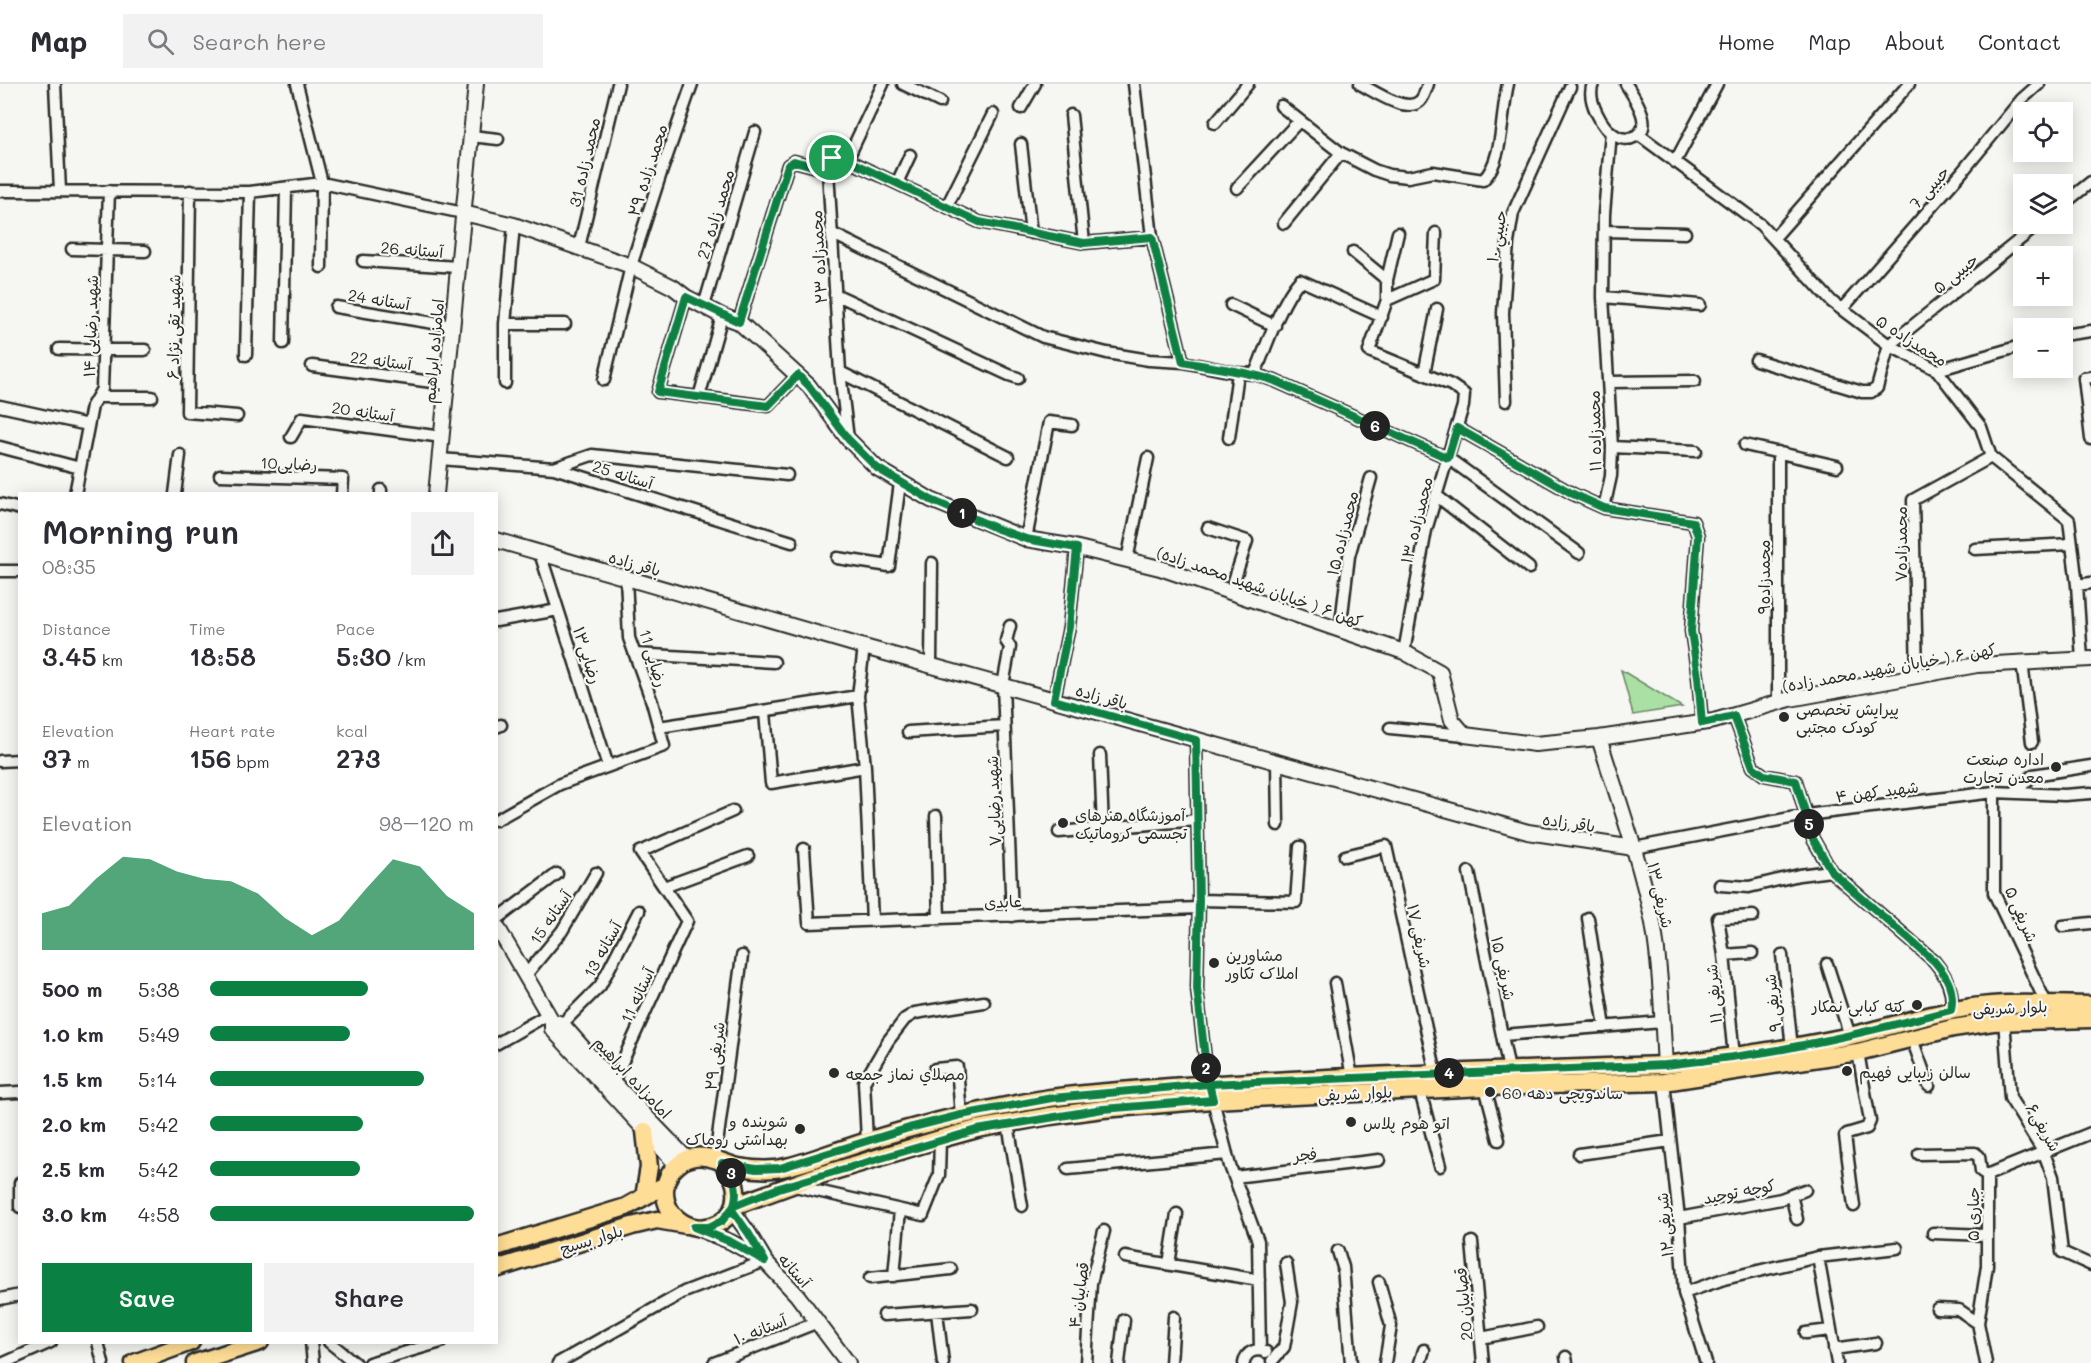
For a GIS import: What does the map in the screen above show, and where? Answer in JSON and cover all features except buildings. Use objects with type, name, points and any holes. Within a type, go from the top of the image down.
[{"type":"main road","name":"بلوار شریفی","points":[[719,1161],[756,1169],[780,1168],[867,1140],[961,1115],[1052,1098],[1210,1092],[1419,1090],[1664,1082],[1814,1051],[1850,1036],[1951,1010],[1992,1005],[2091,1005]]},
{"type":"main road","name":"بلوار شریفی","points":[[733,1208],[784,1186],[940,1139],[1008,1124],[1210,1092],[1352,1077],[1665,1065],[1792,1048],[1858,1052],[1953,1029],[2004,1020],[2091,1019]]},
{"type":"main road","points":[[644,1197],[649,1167],[645,1131]]},
{"type":"main road","points":[[706,1157],[719,1161],[734,1178],[737,1197],[733,1208],[722,1221],[716,1224],[709,1227],[691,1227],[672,1214],[665,1195],[665,1185],[669,1174],[682,1162],[706,1157]]},
{"type":"main road","points":[[773,1169],[766,1174],[764,1180],[767,1186],[784,1186]]},
{"type":"main road","name":"بلوار بسیج","points":[[498,1246],[626,1207],[665,1185]]},
{"type":"main road","name":"بلوار بسیج","points":[[498,1268],[657,1220],[691,1227]]},
{"type":"main road","points":[[134,1363],[186,1344]]},
{"type":"main road","points":[[205,1361],[254,1344]]},
{"type":"street","points":[[55,84],[60,191]]},
{"type":"street","points":[[297,84],[322,183],[321,267]]},
{"type":"street","name":"امامزاده ابراهیم","points":[[436,492],[476,84]]},
{"type":"street","name":"محمد زاده 31","points":[[579,247],[618,84]]},
{"type":"street","name":"محمد زاده ۲۹","points":[[604,380],[632,266],[692,84]]},
{"type":"street","points":[[847,160],[883,84]]},
{"type":"street","points":[[903,84],[940,102]]},
{"type":"street","points":[[1021,108],[1035,84]]},
{"type":"street","points":[[1134,84],[1152,237],[1183,362]]},
{"type":"street","points":[[1215,123],[1248,84]]},
{"type":"street","points":[[1360,84],[1402,105],[1414,105],[1422,99],[1428,84]]},
{"type":"street","points":[[1281,106],[1341,153],[1374,170],[1389,175],[1408,177],[1433,172],[1484,180],[1490,174],[1497,155],[1508,84]]},
{"type":"street","points":[[1568,86],[1592,89],[1592,104],[1611,132],[1622,138],[1633,138],[1643,128],[1643,117],[1626,84]]},
{"type":"street","points":[[1675,162],[1717,84]]},
{"type":"street","points":[[1774,238],[1909,84]]},
{"type":"street","name":"حبیبی 7","points":[[1842,309],[1962,172],[2022,99],[2039,84]]},
{"type":"street","name":"حبيبي ١٠","points":[[1506,401],[1503,314],[1508,243],[1513,213],[1568,86]]},
{"type":"street","points":[[947,206],[993,114]]},
{"type":"street","points":[[1071,115],[1084,243]]},
{"type":"street","points":[[1237,188],[1299,121]]},
{"type":"street","name":"محمد زاده 27","points":[[704,306],[755,132]]},
{"type":"street","name":"محمدزاده ۱۱","points":[[1604,508],[1611,476],[1612,447],[1603,297],[1604,231],[1611,132]]},
{"type":"street","name":"محمدزاده ۵","points":[[1638,134],[1761,225],[1832,302],[1889,345],[1937,370],[1981,427],[1991,458]]},
{"type":"street","points":[[471,136],[498,139]]},
{"type":"street","points":[[1021,144],[1031,233]]},
{"type":"street","points":[[1284,223],[1341,153]]},
{"type":"street","points":[[897,183],[910,155]]},
{"type":"street","points":[[739,322],[788,165],[794,161],[828,170],[829,160],[832,158],[847,160],[979,222],[1084,243],[1152,237]]},
{"type":"street","name":"محمدزاده ۲۳","points":[[828,170],[840,372],[848,439]]},
{"type":"street","points":[[2073,196],[2091,182]]},
{"type":"street","points":[[0,191],[250,192],[322,183],[463,213]]},
{"type":"street","points":[[283,343],[286,189]]},
{"type":"street","name":"شهید رضایی ۱۴","points":[[75,492],[92,406],[102,389],[110,191]]},
{"type":"street","name":"شهید تقی نژاد ۶","points":[[190,191],[187,412],[237,416]]},
{"type":"street","points":[[246,355],[250,192]]},
{"type":"street","name":"کهن ۶ ( خیابان شهید محمد زاده)","points":[[463,213],[514,225],[632,266],[722,316],[739,322],[809,386],[848,439],[877,468],[931,500],[1026,539],[1077,548],[1160,568],[1404,652],[1440,672],[1452,720],[1465,735],[1534,744],[1599,738],[1702,723],[1778,702],[1977,665],[2087,659]]},
{"type":"street","points":[[504,383],[505,324],[514,225]]},
{"type":"street","points":[[1604,231],[1685,233]]},
{"type":"street","points":[[831,233],[1043,337],[1107,353],[1149,360],[1183,362],[1238,373],[1255,374],[1275,381],[1448,458],[1579,553]]},
{"type":"street","points":[[1255,374],[1294,286],[1300,280],[1382,317],[1387,300],[1387,280],[1398,233]]},
{"type":"street","points":[[1387,300],[1434,279],[1436,233]]},
{"type":"street","name":"حبیبی ۵","points":[[1889,345],[2027,234]]},
{"type":"street","points":[[72,249],[145,251]]},
{"type":"street","points":[[1353,252],[1387,280]]},
{"type":"street","name":"آستانه 26","points":[[363,261],[458,267]]},
{"type":"street","points":[[835,294],[1018,378]]},
{"type":"street","points":[[686,297],[658,392],[768,406],[798,375]]},
{"type":"street","points":[[1603,297],[1700,305]]},
{"type":"street","points":[[1231,305],[1275,326]]},
{"type":"street","name":"آستانه 24","points":[[336,307],[452,326]]},
{"type":"street","points":[[1424,374],[1437,309]]},
{"type":"street","points":[[699,397],[722,316]]},
{"type":"street","name":"محمدزاده ۱۳","points":[[1382,317],[1369,351],[1451,385],[1464,394],[1457,428],[1426,530],[1404,652]]},
{"type":"street","points":[[505,324],[565,324]]},
{"type":"street","points":[[2073,333],[2091,331]]},
{"type":"street","points":[[1756,360],[1862,392],[1871,392],[1877,388],[1889,345]]},
{"type":"street","points":[[1937,370],[2013,348]]},
{"type":"street","points":[[59,349],[145,350]]},
{"type":"street","name":"آستانه 22","points":[[312,366],[447,384]]},
{"type":"street","points":[[840,372],[1008,458]]},
{"type":"street","points":[[1229,438],[1238,373]]},
{"type":"street","points":[[2091,377],[2084,378],[2091,438]]},
{"type":"street","points":[[1608,382],[1695,381]]},
{"type":"street","points":[[98,397],[152,397]]},
{"type":"street","points":[[0,406],[88,425]]},
{"type":"street","name":"آستانه 20","points":[[291,437],[302,418],[442,437]]},
{"type":"street","points":[[1026,539],[1049,422],[1072,425]]},
{"type":"street","points":[[1457,428],[1573,494],[1604,508],[1693,522],[1698,536],[1691,631],[1702,723]]},
{"type":"street","points":[[1744,445],[1837,466]]},
{"type":"street","points":[[0,447],[80,468]]},
{"type":"street","points":[[1612,447],[1696,451]]},
{"type":"street","name":"محمدزاده۹","points":[[1778,452],[1778,702]]},
{"type":"street","points":[[175,492],[180,455]]},
{"type":"street","points":[[554,468],[592,455],[787,475]]},
{"type":"street","points":[[1127,560],[1148,458]]},
{"type":"street","points":[[1991,458],[2069,520],[2087,659]]},
{"type":"street","name":"محمدزاده۷","points":[[1917,675],[1913,500],[1991,458]]},
{"type":"street","name":"آستانه 25","points":[[440,459],[554,468],[792,542]]},
{"type":"street","name":"رضایی10","points":[[220,476],[343,479],[342,492]]},
{"type":"street","name":"محمدزاده ۱۵","points":[[1340,631],[1349,556],[1371,478]]},
{"type":"street","points":[[837,558],[889,566],[900,483]]},
{"type":"street","points":[[1437,496],[1529,568]]},
{"type":"street","points":[[0,504],[18,508]]},
{"type":"street","points":[[1208,528],[1247,541],[1230,593]]},
{"type":"street","name":"باقر زاده","points":[[498,541],[864,647],[1528,832],[1634,848]]},
{"type":"street","points":[[1975,549],[2071,544]]},
{"type":"street","points":[[1054,700],[1069,627],[1077,548]]},
{"type":"street","name":"رضایی۱۳","points":[[540,553],[608,766]]},
{"type":"street","points":[[931,665],[932,563]]},
{"type":"street","points":[[0,571],[18,571]]},
{"type":"street","name":"رضایی 11","points":[[608,766],[664,746],[629,638],[626,578]]},
{"type":"street","points":[[2077,585],[2091,583]]},
{"type":"street","points":[[498,621],[558,610]]},
{"type":"street","name":"شهید رضایی۷","points":[[1010,626],[1006,641],[1010,647],[1003,685],[1012,916]]},
{"type":"street","points":[[864,647],[858,696],[865,767],[872,921]]},
{"type":"street","points":[[634,654],[774,662]]},
{"type":"street","points":[[2022,662],[2032,742]]},
{"type":"street","points":[[659,727],[858,696]]},
{"type":"street","points":[[765,712],[771,783],[865,767]]},
{"type":"street","points":[[1734,716],[1753,767],[1764,775],[1796,781],[1813,839],[1832,872],[1934,961],[1946,975],[1953,1000],[1951,1010]]},
{"type":"street","points":[[908,732],[1005,726]]},
{"type":"street","points":[[1390,728],[1465,735]]},
{"type":"street","name":"شریفی ۱۳","points":[[1599,738],[1634,848],[1653,924],[1665,1065]]},
{"type":"street","points":[[1196,740],[1197,988],[1210,1092],[1234,1177],[1258,1241],[1260,1350]]},
{"type":"street","points":[[1100,754],[1103,828]]},
{"type":"street","points":[[0,761],[18,760]]},
{"type":"street","points":[[1277,763],[1278,825]]},
{"type":"street","points":[[498,819],[560,784],[608,766]]},
{"type":"street","points":[[2014,793],[2033,775],[2091,766]]},
{"type":"street","name":"شهید کهن ۴","points":[[1634,848],[1806,815],[1994,792],[2064,795],[2091,793]]},
{"type":"street","name":"شریفی ۵","points":[[1994,792],[1994,893],[2047,1005]]},
{"type":"street","points":[[733,811],[640,852],[664,887],[748,856]]},
{"type":"street","points":[[936,816],[939,919]]},
{"type":"street","points":[[1059,832],[1197,820]]},
{"type":"street","name":"شریفی ۱۷","points":[[1345,856],[1386,846],[1436,1074]]},
{"type":"street","name":"عابدی","points":[[804,849],[809,923],[1012,916],[1198,904],[1296,902],[1300,847]]},
{"type":"street","name":"شریفی ۱۵","points":[[1469,872],[1509,1070]]},
{"type":"street","points":[[1720,885],[1749,886],[1799,875],[1832,872]]},
{"type":"street","name":"آستانه 15","points":[[525,976],[562,931],[596,873]]},
{"type":"street","points":[[498,918],[557,874]]},
{"type":"street","name":"آستانه 11","points":[[613,1082],[687,921],[664,887]]},
{"type":"street","name":"آستانه 13","points":[[498,1043],[554,1020],[600,986],[639,911]]},
{"type":"street","points":[[1724,955],[1718,918],[1753,916]]},
{"type":"street","points":[[1588,918],[1605,1027]]},
{"type":"street","points":[[2063,926],[2091,923]]},
{"type":"street","name":"امامزاده ابراهیم","points":[[498,929],[554,1020],[613,1082],[682,1162]]},
{"type":"street","name":"شریفی ۱۱","points":[[1734,1057],[1724,955],[1752,953]]},
{"type":"street","name":"شریفی ۲۹","points":[[719,1161],[742,956]]},
{"type":"street","name":"شریفی ۹","points":[[1782,956],[1792,1048]]},
{"type":"street","points":[[1827,964],[1850,1036]]},
{"type":"street","points":[[1335,983],[1352,1077]]},
{"type":"street","points":[[867,1140],[864,1082],[888,1041],[905,1019],[915,1013],[984,1002]]},
{"type":"street","name":"امامزاده ابراهیم","points":[[554,1020],[552,1029],[645,1131],[682,1162]]},
{"type":"street","name":"شریفی۶","points":[[2004,1020],[2010,1098],[2044,1153],[2053,1178],[2062,1252],[2091,1265]]},
{"type":"street","points":[[1503,1035],[1662,1022]]},
{"type":"street","points":[[1912,1038],[1929,1086]]},
{"type":"street","points":[[1854,1206],[1845,1136],[1867,1128],[1870,1121],[1858,1052]]},
{"type":"street","points":[[935,1069],[957,1066],[961,1115]]},
{"type":"street","name":"شریفی ۱۲","points":[[1664,1082],[1679,1218],[1684,1293],[1706,1363]]},
{"type":"street","points":[[1485,1087],[1499,1140]]},
{"type":"street","points":[[1419,1090],[1440,1166]]},
{"type":"street","points":[[0,1093],[18,1092]]},
{"type":"street","points":[[1008,1124],[1022,1206]]},
{"type":"street","name":"جباری ۵","points":[[1986,1363],[1978,1323],[1987,1266],[1988,1175],[2091,1133]]},
{"type":"street","points":[[784,1186],[923,1215],[939,1175],[940,1139]]},
{"type":"street","points":[[1579,1154],[1670,1141]]},
{"type":"street","points":[[1919,1154],[1975,1153],[1979,1156],[1981,1171],[1988,1175]]},
{"type":"street","points":[[1068,1169],[1227,1154]]},
{"type":"street","name":"فجر","points":[[1234,1177],[1379,1160]]},
{"type":"street","name":"کوچه توحید","points":[[1679,1218],[1781,1198],[1805,1190]]},
{"type":"street","points":[[1791,1195],[1797,1219]]},
{"type":"street","points":[[558,1363],[684,1292],[765,1261],[733,1208]]},
{"type":"street","points":[[894,1276],[900,1210]]},
{"type":"street","points":[[1169,1264],[1176,1214]]},
{"type":"street","name":"آستانه","points":[[691,1227],[731,1242],[765,1261],[818,1322],[848,1363]]},
{"type":"street","name":"قصابیان ۴","points":[[1086,1363],[1092,1283],[1104,1231]]},
{"type":"street","points":[[1933,1233],[1987,1235]]},
{"type":"street","name":"قصابیان 20","points":[[1472,1242],[1483,1363]]},
{"type":"street","points":[[1684,1293],[1724,1279],[1818,1257],[1897,1248]]},
{"type":"street","points":[[1338,1251],[1343,1267],[1351,1363]]},
{"type":"street","points":[[1125,1257],[1259,1280]]},
{"type":"street","points":[[1818,1257],[1837,1363]]},
{"type":"street","points":[[1272,1362],[1284,1347],[1292,1302],[1286,1263]]},
{"type":"street","points":[[870,1278],[951,1269]]},
{"type":"street","points":[[1379,1282],[1391,1326],[1385,1363]]},
{"type":"street","points":[[0,1299],[18,1295]]},
{"type":"street","points":[[884,1315],[972,1309]]},
{"type":"street","points":[[1937,1309],[1959,1310],[1978,1323]]},
{"type":"street","points":[[937,1312],[943,1363]]},
{"type":"street","points":[[1171,1363],[1174,1317]]},
{"type":"street","points":[[1119,1363],[1124,1320]]},
{"type":"street","name":"آستانه ۱۰","points":[[714,1363],[818,1322]]},
{"type":"street","points":[[1481,1338],[1537,1327]]},
{"type":"street","points":[[1806,1333],[1830,1330]]},
{"type":"street","points":[[1834,1350],[1876,1343]]},
{"type":"street","points":[[4,1363],[47,1344]]},
{"type":"street","points":[[98,1344],[103,1363]]},
{"type":"street","points":[[311,1344],[313,1363]]},
{"type":"street","points":[[331,1344],[355,1363]]},
{"type":"street","points":[[369,1363],[434,1344]]},
{"type":"street","points":[[1244,1363],[1248,1354],[1260,1350],[1270,1356],[1272,1362]]},
{"type":"street","points":[[1420,1363],[1424,1350]]},
{"type":"green space","points":[[1621,670],[1682,707],[1633,715]]},
{"type":"place","name":"پیرایش تخصصی کودک مجتبی","points":[[1784,717]]},
{"type":"place","name":"اداره صنعت معدن تجارت","points":[[2056,767]]},
{"type":"place","name":"آموزشگاه هنرهای تجسمی کروماتیک","points":[[1063,823]]},
{"type":"place","name":"مشاورین املاک تکاور","points":[[1214,963]]},
{"type":"place","name":"کته کبابی نمکار","points":[[1917,1005]]},
{"type":"place","name":"سالن زیبایی فهیم","points":[[1847,1071]]},
{"type":"place","name":"مصلاي نماز جمعه","points":[[834,1073]]},
{"type":"place","name":"ساندویچی دهه 60","points":[[1490,1092]]},
{"type":"place","name":"اتو هوم پلاس","points":[[1351,1122]]},
{"type":"place","name":"شوینده و بهداشتی روماک","points":[[800,1129]]},
{"type":"route","points":[[832,158],[829,160],[828,170],[794,161],[788,165],[739,322],[722,316],[686,297],[658,392],[768,406],[798,375],[809,386],[848,439],[877,468],[900,483],[931,500],[998,529],[1026,539],[1077,548],[1069,627],[1054,700],[1196,740],[1199,900],[1197,988],[1208,1084],[1213,1100],[1050,1116],[940,1139],[779,1188],[734,1206],[722,1221],[709,1227],[694,1227],[731,1242],[765,1261],[732,1210],[734,1206],[737,1197],[736,1187],[734,1178],[722,1163],[743,1168],[780,1168],[909,1128],[961,1115],[1052,1098],[1208,1084],[1665,1065],[1792,1048],[1842,1038],[1951,1010],[1953,1000],[1946,975],[1934,961],[1832,872],[1813,839],[1796,781],[1764,775],[1753,767],[1734,716],[1702,723],[1691,631],[1698,536],[1693,522],[1604,508],[1573,494],[1457,428],[1448,458],[1275,381],[1255,374],[1238,373],[1183,362],[1152,237],[1084,243],[979,222],[847,160],[832,158]]}]
